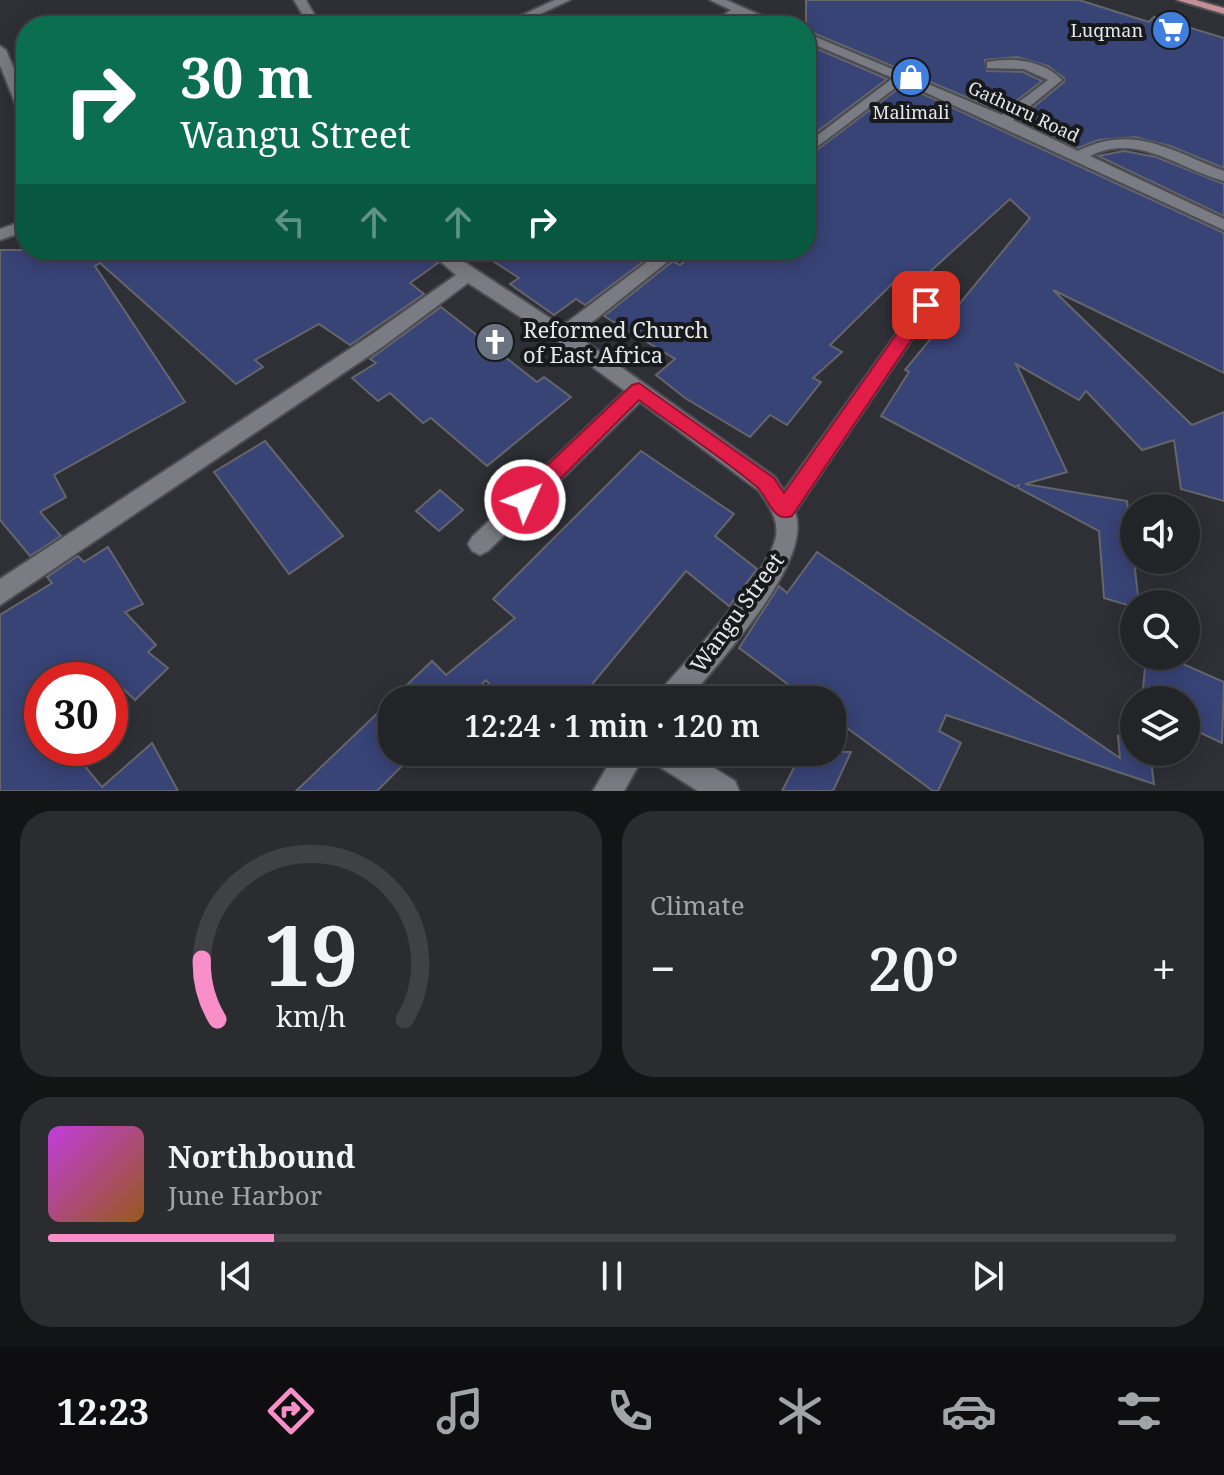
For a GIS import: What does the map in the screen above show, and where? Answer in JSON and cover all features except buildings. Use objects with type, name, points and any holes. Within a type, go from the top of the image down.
[{"type":"main road","points":[[1183,0],[1206,3],[1224,11]]},
{"type":"street","points":[[527,16],[564,0]]},
{"type":"street","points":[[716,0],[755,16]]},
{"type":"street","points":[[730,16],[740,10]]},
{"type":"street","name":"Gathuru Road","points":[[816,41],[1004,121],[1224,225]]},
{"type":"street","points":[[0,50],[16,89]]},
{"type":"street","points":[[991,65],[1000,62],[1019,64],[1056,80],[1004,121]]},
{"type":"street","points":[[816,143],[902,77]]},
{"type":"street","points":[[1079,156],[1105,143],[1134,142],[1224,176]]},
{"type":"street","points":[[448,260],[563,335],[767,484],[784,510],[926,305]]},
{"type":"street","points":[[563,335],[661,260]]},
{"type":"street","points":[[0,593],[378,340],[468,275]]},
{"type":"street","points":[[480,544],[639,390]]},
{"type":"street","name":"Wangu Street","points":[[682,686],[768,575],[787,539],[784,510]]},
{"type":"street","points":[[607,791],[623,766]]},
{"type":"street","points":[[685,766],[725,791]]},
{"type":"place","name":"Luqman","points":[[1171,30]]},
{"type":"place","name":"Malimali","points":[[911,77]]},
{"type":"place","name":"Reformed Church of East Africa","points":[[495,342]]},
{"type":"route","points":[[525,500],[639,390],[767,484],[784,510],[926,305]]}]
